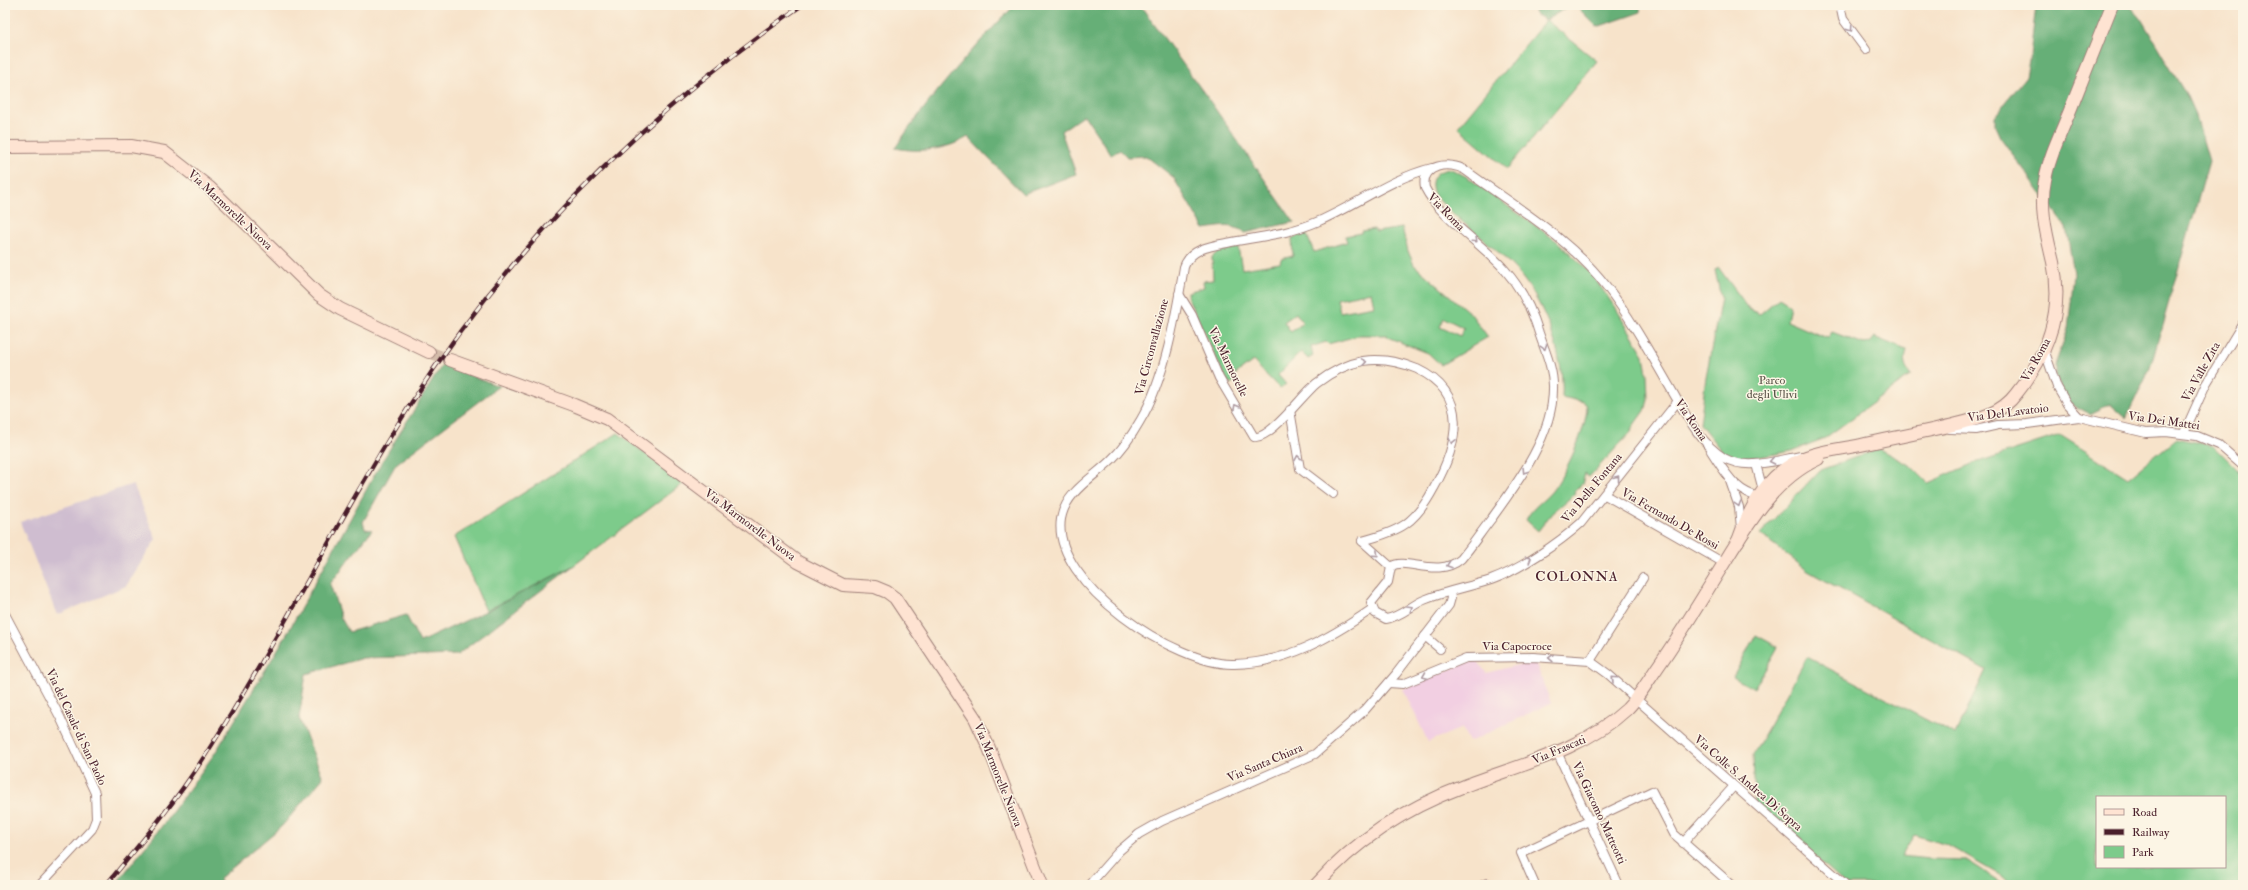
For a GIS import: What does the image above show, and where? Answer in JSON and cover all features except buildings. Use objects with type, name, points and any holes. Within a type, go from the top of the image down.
[{"type":"street","points":[[1840,5],[1843,19],[1866,50]]},
{"type":"street","name":"Via Roma","points":[[1763,495],[1788,467],[1797,461],[1816,454],[1941,428],[1982,417],[2008,403],[2018,392],[2044,349],[2054,324],[2057,295],[2054,268],[2044,222],[2045,180],[2053,153],[2112,5]]},
{"type":"street","name":"Via Marmorelle Nuova","points":[[5,147],[131,146],[164,152],[210,188],[319,295],[340,309],[429,352]]},
{"type":"street","name":"Via Roma","points":[[1391,567],[1399,564],[1430,568],[1451,566],[1461,559],[1520,479],[1531,461],[1545,427],[1551,407],[1554,388],[1551,370],[1541,338],[1522,294],[1500,265],[1430,197],[1424,183],[1426,176],[1432,168],[1449,164],[1462,168],[1560,238],[1577,253],[1607,286],[1622,306],[1678,401],[1707,444],[1728,460],[1743,464],[1756,464]]},
{"type":"street","name":"Via Circonvallazione","points":[[1374,611],[1329,637],[1300,651],[1258,662],[1217,663],[1177,650],[1142,630],[1091,588],[1069,559],[1063,547],[1061,521],[1065,506],[1078,488],[1117,454],[1147,408],[1157,382],[1179,294],[1185,263],[1190,256],[1198,250],[1220,244],[1292,230],[1311,224],[1406,177],[1432,168]]},
{"type":"street","name":"Via Marmorelle","points":[[1179,294],[1192,315],[1223,384],[1251,434],[1258,438],[1266,434],[1290,410]]},
{"type":"street","name":"Via Valle Zita","points":[[2184,433],[2206,384],[2243,323]]},
{"type":"street","points":[[2044,349],[2060,393],[2079,417]]},
{"type":"street","name":"Via Marmorelle Nuova","points":[[450,360],[574,405],[607,419],[798,562],[843,585],[875,587],[887,592],[895,598],[975,718],[989,748],[1042,885]]},
{"type":"street","points":[[1333,494],[1300,470],[1290,410],[1313,386],[1328,376],[1363,361],[1396,362],[1418,370],[1433,379],[1442,387],[1452,403],[1455,423],[1452,445],[1441,474],[1423,509],[1413,520],[1398,530],[1362,541],[1391,567],[1388,582],[1372,601],[1374,611]]},
{"type":"street","name":"Via Della Fontana","points":[[1374,611],[1381,617],[1389,618],[1425,599],[1501,576],[1568,535],[1605,495],[1678,401]]},
{"type":"street","name":"Via Dei Mattei","points":[[2079,417],[2146,432],[2184,433],[2219,445],[2234,456],[2243,466]]},
{"type":"street","name":"Via Del Lavatoio","points":[[1941,428],[1976,430],[1998,425],[2027,424],[2079,417]]},
{"type":"street","points":[[1707,444],[1729,478],[1742,491],[1763,495],[1806,465],[1851,447]]},
{"type":"street","points":[[1763,495],[1756,464],[1816,454]]},
{"type":"street","points":[[1729,478],[1739,507],[1740,536]]},
{"type":"street","name":"Via Fernando De Rossi","points":[[1605,495],[1724,563]]},
{"type":"street","name":"Via Frascati","points":[[1316,885],[1367,839],[1404,812],[1462,787],[1557,752],[1592,736],[1608,725],[1635,699],[1674,643],[1724,563],[1763,495]]},
{"type":"street","points":[[1635,699],[1608,674],[1590,661],[1643,578]]},
{"type":"street","name":"Via Santa Chiara","points":[[1089,885],[1119,851],[1139,834],[1162,821],[1315,754],[1353,721],[1389,683],[1450,602],[1450,592]]},
{"type":"street","name":"Via del Casale di San Paolo","points":[[5,614],[60,717],[95,793],[96,819],[92,830],[40,885]]},
{"type":"street","points":[[1425,636],[1440,649]]},
{"type":"street","name":"Via Capocroce","points":[[1389,683],[1403,684],[1466,658],[1533,657],[1590,661]]},
{"type":"street","name":"Via Colle S. Andrea Di Sopra","points":[[1635,699],[1846,885]]},
{"type":"street","name":"Via Giacomo Matteotti","points":[[1557,752],[1619,885]]},
{"type":"street","points":[[1683,843],[1734,786]]},
{"type":"street","points":[[1535,885],[1521,853],[1589,820],[1652,792],[1674,834],[1732,885]]},
{"type":"shaded area","points":[[133,484],[156,539],[126,586],[57,615],[20,522]]},
{"type":"shaded area","points":[[1478,661],[1486,673],[1530,662],[1536,664],[1551,703],[1469,742],[1462,728],[1428,742],[1403,689],[1467,662]]},
{"type":"green space","points":[[1015,5],[1106,5],[1110,8],[1123,10],[1140,5],[1207,97],[1294,222],[1245,233],[1231,227],[1204,229],[1173,177],[1146,156],[1127,157],[1120,150],[1111,155],[1084,115],[1061,131],[1076,174],[1023,194],[968,137],[942,148],[914,150],[895,148],[922,110],[952,74]]},
{"type":"green space","points":[[1532,5],[1571,5],[1546,20],[1535,14]]},
{"type":"green space","points":[[1575,5],[1639,5],[1641,12],[1597,27]]},
{"type":"green space","points":[[2036,5],[2129,5],[2140,17],[2185,93],[2197,120],[2209,161],[2150,368],[2126,418],[2110,404],[2090,414],[2068,402],[2055,377],[2055,365],[2068,329],[2074,274],[2066,227],[2000,137],[1995,126],[1995,116],[2026,77]]},
{"type":"green space","points":[[1546,20],[1597,61],[1507,169],[1458,127]]},
{"type":"green space","points":[[1451,169],[1467,177],[1558,242],[1590,272],[1617,310],[1644,355],[1647,374],[1648,399],[1646,408],[1631,429],[1632,431],[1589,477],[1585,474],[1582,484],[1574,492],[1575,494],[1552,513],[1538,531],[1526,520],[1531,511],[1549,495],[1558,483],[1580,438],[1584,426],[1587,406],[1584,402],[1562,397],[1560,364],[1551,330],[1544,313],[1526,283],[1507,260],[1435,196],[1432,185],[1434,177],[1441,171]]},
{"type":"green space","points":[[1402,228],[1408,251],[1414,265],[1471,314],[1488,337],[1441,365],[1428,353],[1387,337],[1388,335],[1358,335],[1328,344],[1326,342],[1311,347],[1313,356],[1308,359],[1301,352],[1278,375],[1286,384],[1280,389],[1253,361],[1232,377],[1235,381],[1230,384],[1224,375],[1188,298],[1188,292],[1204,287],[1203,281],[1213,280],[1212,257],[1218,252],[1238,247],[1242,269],[1280,263],[1281,259],[1293,256],[1292,238],[1306,233],[1314,252],[1347,242],[1345,236],[1374,229],[1376,232]],"holes":[[[1371,292],[1374,306],[1340,312],[1337,299]],[[1296,313],[1303,323],[1291,332],[1284,322]],[[1444,318],[1464,328],[1460,336],[1440,327]]]},
{"type":"green space","name":"Parco degli Ulivi","points":[[1718,267],[1750,310],[1760,314],[1779,298],[1790,305],[1787,321],[1824,337],[1828,338],[1832,332],[1864,344],[1869,343],[1874,337],[1906,350],[1905,364],[1911,375],[1825,438],[1792,451],[1759,457],[1739,458],[1724,454],[1700,424],[1706,377],[1721,298],[1715,270]]},
{"type":"green space","points":[[444,362],[469,375],[499,386],[396,464],[363,522],[365,529],[372,530],[330,584],[341,618],[349,632],[406,615],[420,642],[486,611],[573,566],[457,655],[363,658],[306,674],[299,718],[323,778],[282,826],[219,879],[223,885],[115,885],[165,822],[215,753],[284,639],[381,463]]},
{"type":"green space","points":[[618,433],[684,483],[573,566],[486,611],[454,537]]},
{"type":"green space","points":[[2060,435],[2128,478],[2177,438],[2214,446],[2238,470],[2243,481],[2243,885],[2017,885],[1947,845],[1914,835],[1901,856],[1929,859],[1965,860],[2004,885],[1846,885],[1755,804],[1753,755],[1807,657],[1955,735],[1986,670],[1808,571],[1760,534],[1820,470],[1879,449],[1911,466],[1928,483],[1972,464]]},
{"type":"green space","points":[[1756,635],[1778,647],[1754,689],[1733,677]]},
{"type":"tunnel","points":[[429,352],[450,360]]},
{"type":"railway","points":[[106,885],[171,805],[195,771],[233,711],[383,448],[450,346],[492,290],[538,236],[586,185],[637,136],[690,90],[745,46],[802,5]]},
{"type":"district","name":"COLONNA","points":[[1577,576]]}]
